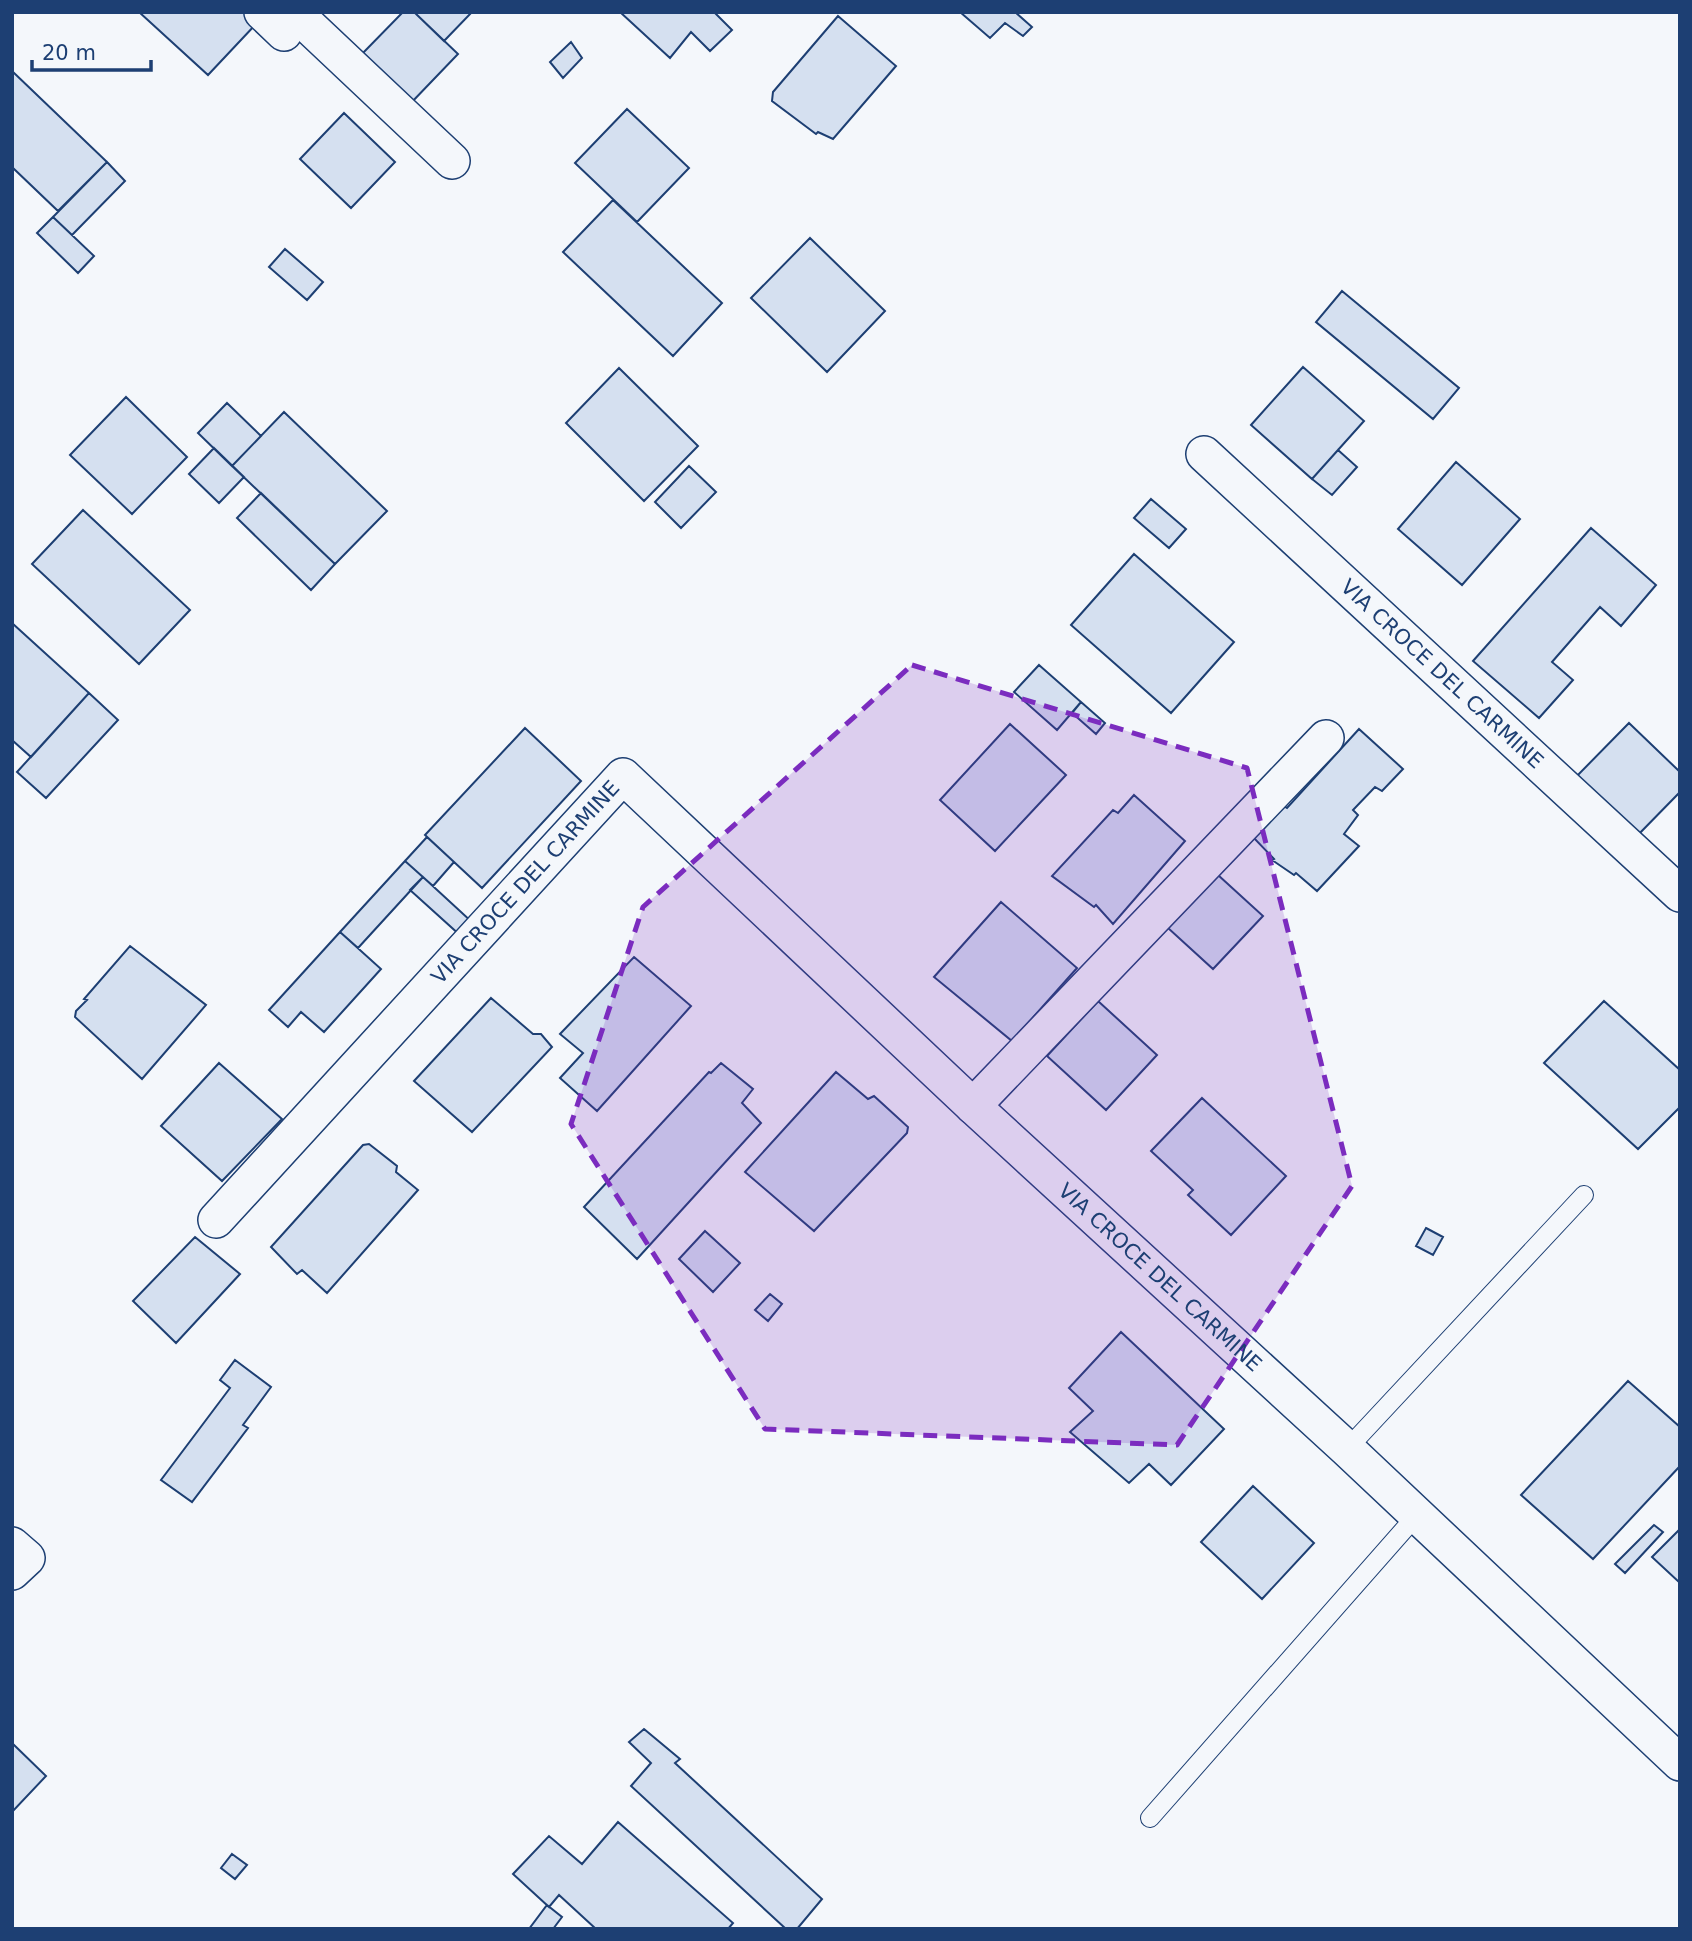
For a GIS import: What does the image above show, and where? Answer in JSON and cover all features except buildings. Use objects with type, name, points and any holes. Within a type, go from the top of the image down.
[{"type":"street","points":[[280,19],[452,161]]},
{"type":"street","name":"VIA CROCE DEL CARMINE","points":[[1203,454],[1680,894]]},
{"type":"street","points":[[973,1107],[1326,738]]},
{"type":"street","name":"VIA CROCE DEL CARMINE","points":[[216,1220],[623,776],[973,1107],[1347,1449],[1680,1763]]},
{"type":"street","points":[[12,1545],[27,1558],[12,1572]]},
{"type":"lane","points":[[1347,1449],[1584,1195]]},
{"type":"lane","points":[[1150,1818],[1416,1516]]},
{"type":"highlighted area","points":[[912,665],[1247,768],[1352,1186],[1177,1445],[765,1429],[571,1124],[643,907]]}]
